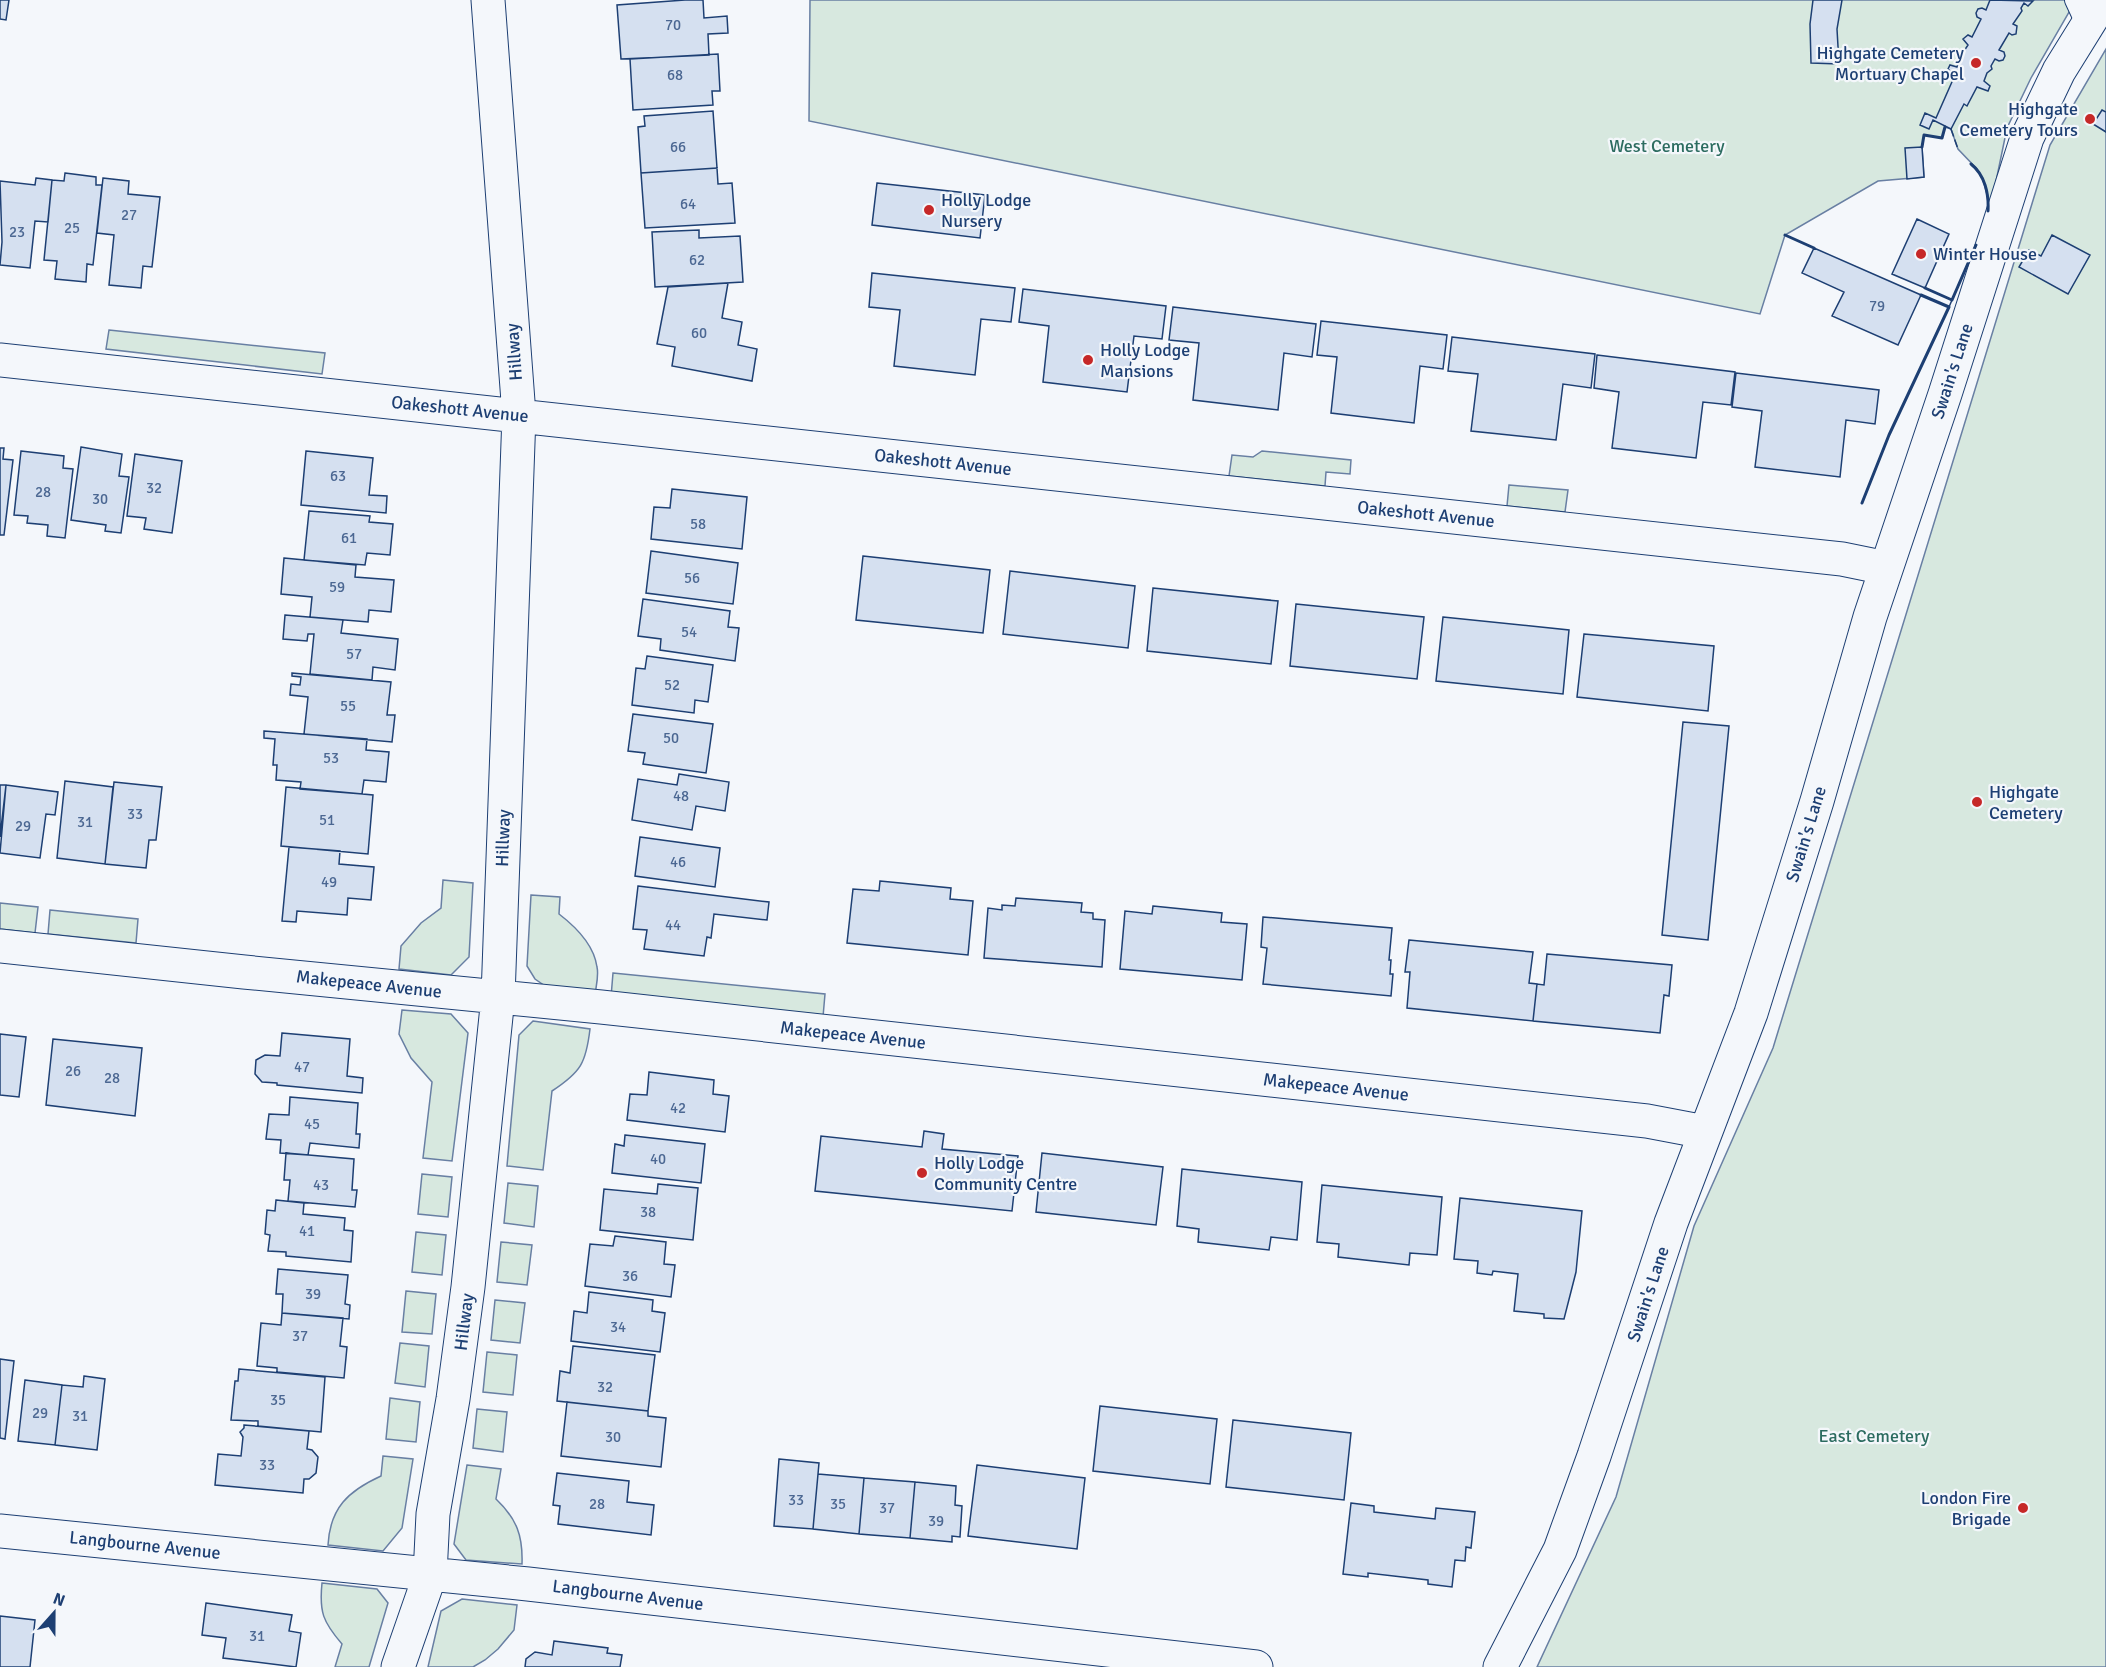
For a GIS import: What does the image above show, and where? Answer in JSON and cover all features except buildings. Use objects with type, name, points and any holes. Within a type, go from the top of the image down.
[{"type":"street","name":"Hillway","points":[[398,1667],[429,1575],[433,1514],[453,1399],[468,1287],[498,997],[519,415],[488,0]]},
{"type":"street","name":"Swain's Lane","points":[[1500,1667],[1560,1550],[1594,1456],[1671,1223],[1751,1013],[1886,568],[2027,138],[2088,9]]},
{"type":"street","name":"Oakeshott Avenue","points":[[0,360],[1830,558],[1886,568]]},
{"type":"street","name":"Makepeace Avenue","points":[[0,946],[498,997],[1635,1120],[1705,1132]]},
{"type":"street","name":"Langbourne Avenue","points":[[0,1531],[528,1584],[1256,1667]]},
{"type":"green space","name":"West Cemetery","points":[[810,0],[2076,0],[2031,78],[2007,128],[1988,220],[1989,201],[1983,180],[1977,169],[1958,149],[1951,129],[1945,127],[1942,138],[1924,135],[1922,147],[1924,177],[1878,181],[1785,235],[1760,314],[809,121]]},
{"type":"green space","name":"Highgate Cemetery","points":[[2106,49],[2106,1667],[1537,1667],[1616,1497],[1694,1226],[1773,1048],[2050,145]]},
{"type":"green space","points":[[109,330],[325,353],[322,374],[106,349]]},
{"type":"green space","points":[[1262,451],[1351,460],[1350,474],[1326,472],[1325,486],[1229,476],[1232,455],[1253,457]]},
{"type":"green space","points":[[1509,485],[1568,490],[1565,512],[1507,506]]},
{"type":"green space","points":[[443,880],[473,883],[469,957],[451,975],[399,969],[401,946],[421,923],[441,908]]},
{"type":"green space","points":[[531,895],[560,897],[559,914],[583,937],[595,959],[598,974],[595,995],[551,990],[535,979],[527,966]]},
{"type":"green space","points":[[0,903],[38,907],[35,933],[0,929]]},
{"type":"green space","points":[[50,910],[138,919],[136,943],[48,934]]},
{"type":"green space","points":[[613,973],[825,994],[823,1017],[611,997]]},
{"type":"green space","points":[[402,1010],[451,1014],[468,1033],[452,1161],[423,1158],[432,1082],[411,1058],[399,1034]]},
{"type":"green space","points":[[533,1021],[590,1029],[584,1059],[580,1066],[570,1078],[552,1091],[543,1170],[507,1166],[519,1035]]},
{"type":"green space","points":[[422,1174],[452,1177],[448,1217],[418,1214]]},
{"type":"green space","points":[[508,1183],[538,1186],[534,1227],[504,1223]]},
{"type":"green space","points":[[416,1232],[446,1235],[442,1275],[412,1272]]},
{"type":"green space","points":[[501,1242],[532,1245],[527,1285],[497,1282]]},
{"type":"green space","points":[[406,1291],[436,1294],[432,1334],[402,1332]]},
{"type":"green space","points":[[495,1300],[525,1303],[520,1343],[491,1340]]},
{"type":"green space","points":[[400,1343],[429,1346],[425,1387],[395,1383]]},
{"type":"green space","points":[[487,1352],[517,1355],[513,1395],[483,1392]]},
{"type":"green space","points":[[390,1398],[420,1402],[416,1442],[386,1439]]},
{"type":"green space","points":[[477,1409],[507,1412],[503,1452],[473,1448]]},
{"type":"green space","points":[[383,1456],[413,1459],[402,1528],[383,1551],[328,1545],[329,1532],[337,1511],[350,1495],[381,1476]]},
{"type":"green space","points":[[467,1465],[501,1469],[496,1499],[514,1521],[520,1536],[522,1564],[466,1560],[454,1544]]},
{"type":"green space","points":[[322,1583],[377,1589],[388,1603],[369,1667],[335,1667],[342,1644],[330,1629],[324,1616],[321,1602]]},
{"type":"green space","points":[[462,1599],[517,1605],[514,1630],[498,1649],[473,1667],[428,1667],[441,1611]]},
{"type":"fence","points":[[1951,129],[1958,149]]},
{"type":"fence","points":[[1949,307],[1952,300]]},
{"type":"wall","points":[[1922,147],[1924,135],[1942,138],[1945,127]]},
{"type":"wall","points":[[1971,164],[1976,168],[1985,185],[1988,211]]},
{"type":"wall","points":[[1785,235],[1814,248]]},
{"type":"wall","points":[[1925,288],[1952,300],[1976,245]]},
{"type":"wall","points":[[1862,503],[1889,435],[1949,307],[1921,295]]},
{"type":"place","name":"Highgate Cemetery Mortuary Chapel","points":[[1976,63]]},
{"type":"place","name":"Highgate Cemetery Tours","points":[[2090,119]]},
{"type":"place","name":"Holly Lodge Nursery","points":[[929,210]]},
{"type":"place","name":"Winter House","points":[[1921,254]]},
{"type":"place","name":"Holly Lodge Mansions","points":[[1088,360]]},
{"type":"place","name":"Highgate Cemetery","points":[[1977,802]]},
{"type":"place","name":"Holly Lodge Community Centre","points":[[922,1173]]},
{"type":"place","name":"London Fire Brigade","points":[[2023,1508]]},
{"type":"park label","name":"East Cemetery","points":[[1874,1436]]}]
